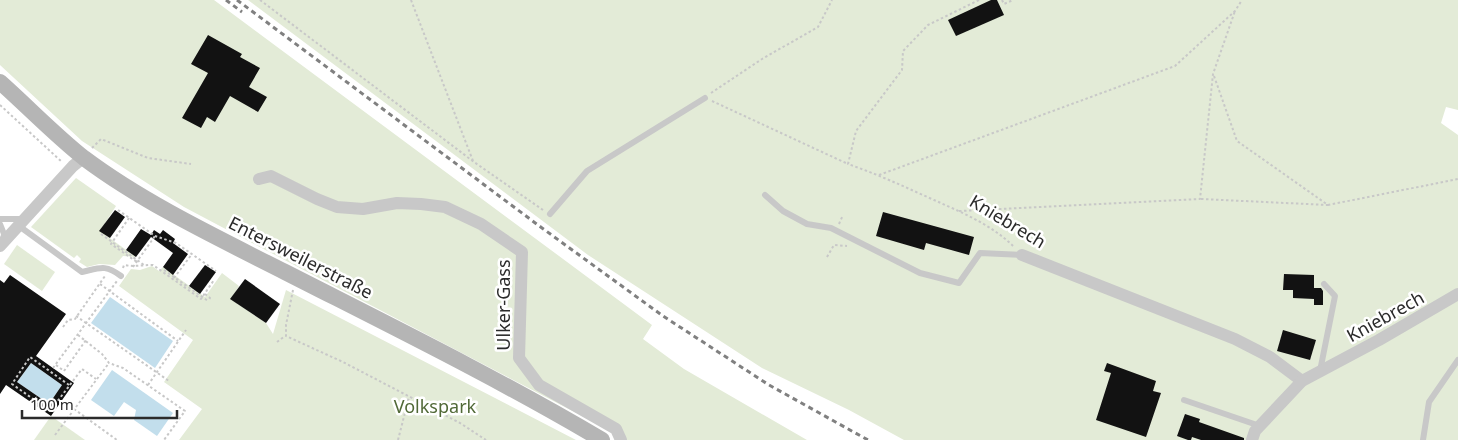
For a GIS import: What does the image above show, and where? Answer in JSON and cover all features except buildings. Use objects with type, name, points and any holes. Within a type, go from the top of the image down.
[{"type":"main road","name":"Entersweilerstraße","points":[[0,82],[89,152],[120,182],[224,241],[421,341],[556,413],[602,440]]},
{"type":"street","points":[[1,245],[73,166],[89,152]]},
{"type":"street","name":"Ulker-Gass","points":[[259,179],[271,176],[337,207],[363,209],[405,203],[445,207],[481,224],[522,252],[519,358],[539,385],[616,429],[621,440]]},
{"type":"street","name":"Kniebrech","points":[[1022,255],[1235,339],[1270,357],[1302,381]]},
{"type":"street","name":"Kniebrech","points":[[1252,440],[1255,431],[1302,381],[1379,340],[1458,294]]},
{"type":"lane","points":[[550,214],[587,171],[705,98]]},
{"type":"lane","points":[[765,195],[783,212],[807,224],[831,228],[866,244],[920,273],[959,283],[980,253],[1022,255]]},
{"type":"lane","points":[[0,219],[23,222],[82,272],[111,268],[121,276]]},
{"type":"lane","points":[[0,224],[4,234],[1,245]]},
{"type":"lane","points":[[1319,372],[1335,296],[1324,284]]},
{"type":"lane","points":[[1423,440],[1430,402],[1458,360]]},
{"type":"lane","points":[[1184,400],[1260,426]]},
{"type":"path","points":[[260,0],[474,162],[550,214]]},
{"type":"path","points":[[411,0],[474,162]]},
{"type":"path","points":[[705,98],[762,59],[818,27],[832,0]]},
{"type":"path","points":[[848,164],[856,131],[902,70],[903,51],[928,25],[979,0]]},
{"type":"path","points":[[1002,0],[1004,4],[1013,0]]},
{"type":"path","points":[[1200,199],[1213,74],[1235,11],[1242,0]]},
{"type":"path","points":[[879,175],[1175,66],[1235,11]]},
{"type":"path","points":[[1213,74],[1237,141],[1328,205]]},
{"type":"path","name":"Kniebrech","points":[[705,98],[848,164],[879,175],[959,211],[1003,236],[1022,255]]},
{"type":"path","points":[[0,105],[62,162]]},
{"type":"path","points":[[89,152],[101,139],[148,158],[192,164]]},
{"type":"path","points":[[959,211],[1200,199],[1328,205],[1458,179]]},
{"type":"path","points":[[118,210],[155,236],[176,243],[216,271]]},
{"type":"path","points":[[129,218],[110,244],[136,262]]},
{"type":"path","points":[[101,234],[144,265]]},
{"type":"path","points":[[132,267],[155,236]]},
{"type":"path","points":[[827,257],[834,245],[859,248],[866,244]]},
{"type":"path","points":[[174,280],[192,254]]},
{"type":"path","points":[[53,368],[121,276],[124,265],[140,268],[144,265],[153,265],[200,299],[214,280]]},
{"type":"path","points":[[63,327],[68,320],[75,319],[111,268]]},
{"type":"path","points":[[164,270],[208,302],[210,298],[204,294]]},
{"type":"path","points":[[100,284],[178,341]]},
{"type":"path","points":[[286,336],[286,325],[294,284]]},
{"type":"path","points":[[76,316],[169,382]]},
{"type":"path","points":[[148,385],[186,330]]},
{"type":"path","points":[[78,335],[102,354],[109,363],[123,368],[185,411],[164,440]]},
{"type":"path","points":[[277,342],[286,336]]},
{"type":"path","points":[[286,336],[344,362],[460,422],[486,440]]},
{"type":"path","points":[[56,365],[64,370],[86,340]]},
{"type":"path","points":[[69,385],[30,357],[12,384],[50,411],[82,369],[96,379]]},
{"type":"path","points":[[55,435],[109,363]]},
{"type":"path","points":[[398,440],[409,397]]},
{"type":"path","points":[[74,409],[117,440]]},
{"type":"green space","points":[[0,0],[214,0],[652,325],[643,339],[684,369],[807,440],[625,440],[184,207],[82,141],[0,65]]},
{"type":"green space","points":[[248,0],[1458,0],[1458,110],[1446,107],[1441,123],[1458,135],[1458,440],[904,440],[849,410],[762,368],[588,255]]},
{"type":"green space","points":[[76,178],[116,206],[100,231],[136,257],[123,256],[115,265],[99,264],[87,267],[79,262],[81,259],[77,255],[74,258],[31,227]]},
{"type":"green space","points":[[17,245],[55,272],[42,291],[4,264]]},
{"type":"green space","name":"Volkspark","points":[[152,266],[159,271],[163,267],[205,297],[222,273],[239,286],[231,299],[266,323],[273,334],[286,290],[576,440],[179,440],[202,409],[164,382],[193,340],[119,286],[131,269],[140,270]]},
{"type":"green space","points":[[51,416],[85,440],[34,440]]},
{"type":"water","points":[[110,297],[173,341],[155,368],[91,323]]},
{"type":"water","points":[[31,363],[62,385],[49,404],[17,382]]},
{"type":"water","points":[[112,370],[173,413],[157,436],[134,420],[136,410],[124,402],[114,416],[91,400]]},
{"type":"railway","points":[[226,0],[242,12]]},
{"type":"railway","points":[[237,0],[663,316],[769,385],[868,440]]}]
